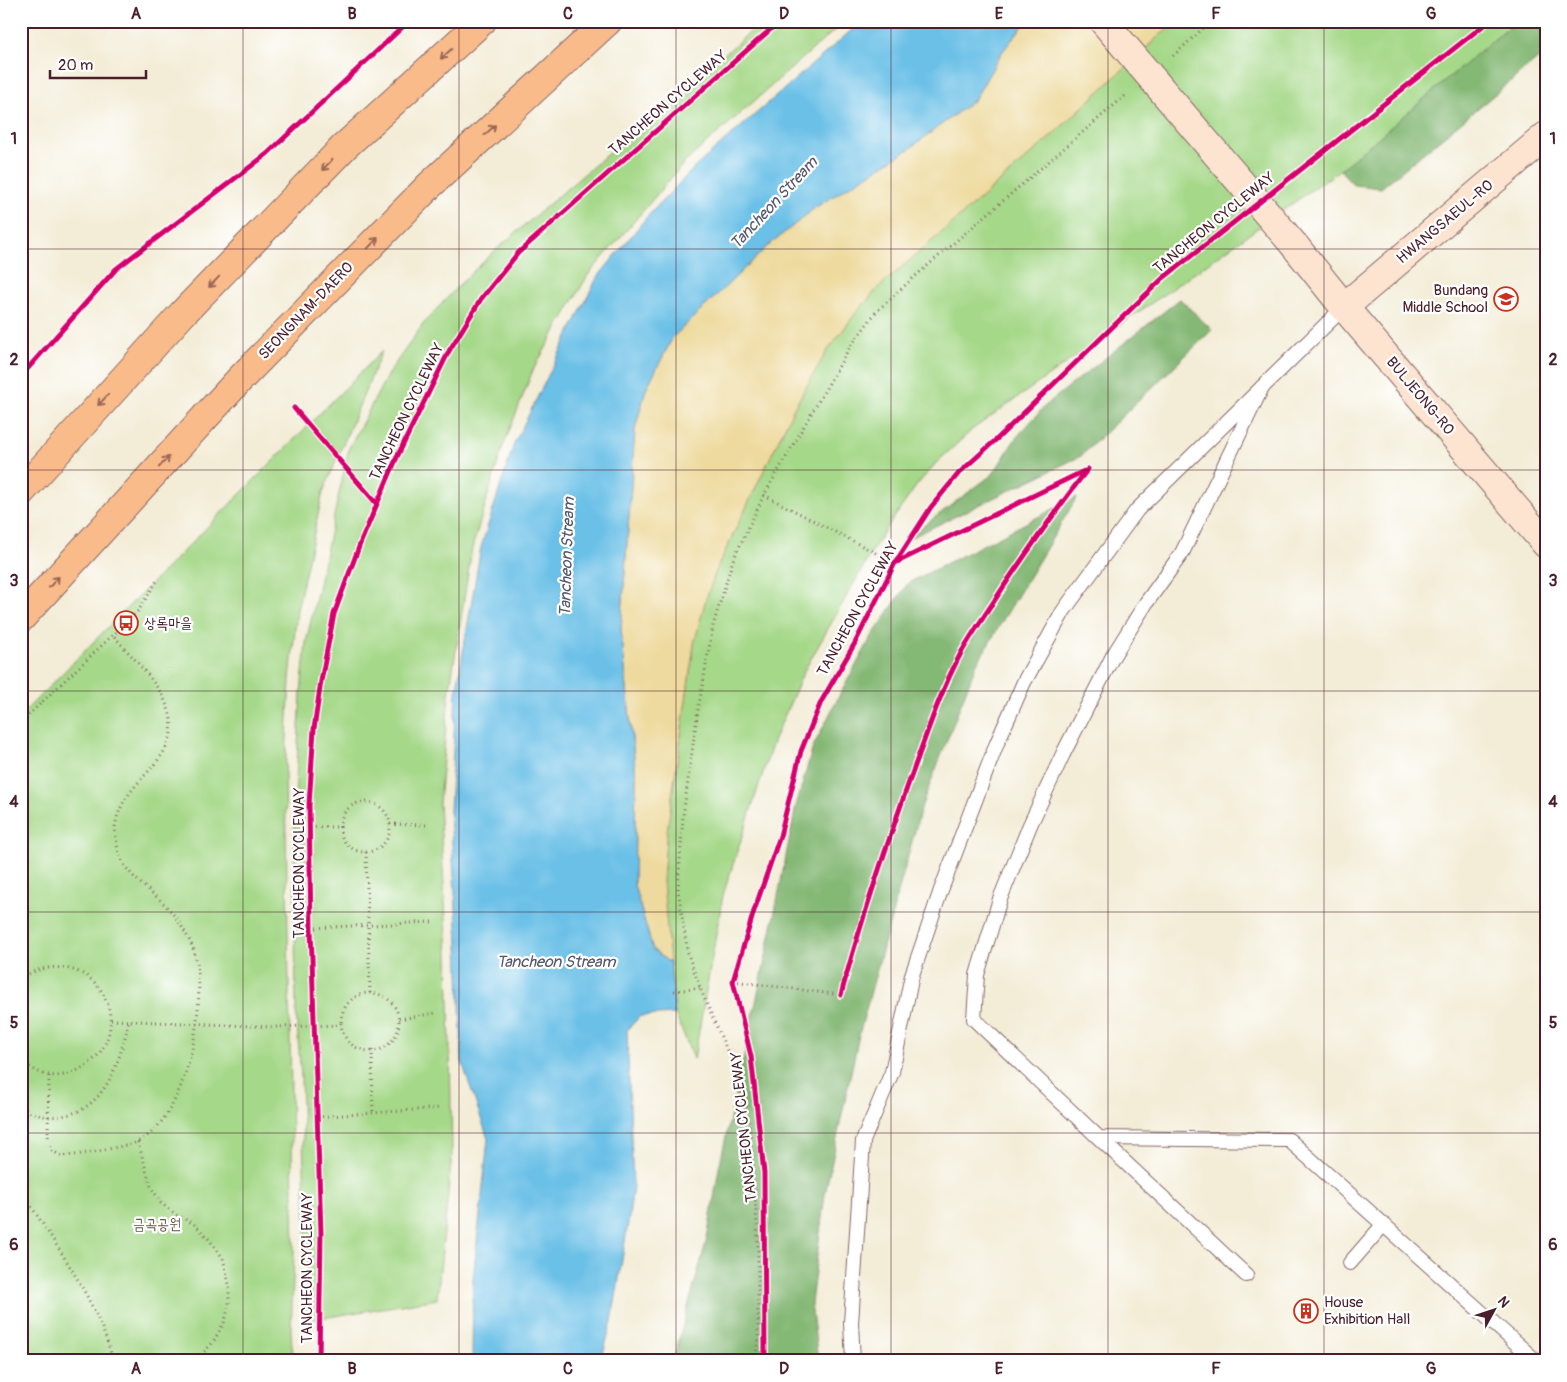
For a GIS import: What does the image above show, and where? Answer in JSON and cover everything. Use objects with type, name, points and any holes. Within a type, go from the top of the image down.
[{"type":"main road","points":[[21,492],[183,313],[344,147],[482,21]]},
{"type":"main road","name":"SEONGNAM-DAERO","points":[[21,618],[241,378],[430,185],[608,21]]},
{"type":"main road","name":"BULJEONG-RO","points":[[1103,21],[1546,544]]},
{"type":"main road","name":"HWANGSAEUL-RO","points":[[1344,307],[1546,136]]},
{"type":"lane","points":[[853,1361],[851,1323],[863,1140],[892,1072],[912,975],[951,862],[997,743],[1024,682],[1059,618],[1137,510],[1344,307]]},
{"type":"lane","points":[[1246,1275],[974,1019],[977,975],[1000,899],[1030,825],[1063,754],[1113,656],[1146,602],[1182,553],[1262,387]]},
{"type":"lane","points":[[1099,1138],[1289,1140],[1536,1361]]},
{"type":"lane","points":[[1350,1263],[1383,1225]]},
{"type":"path","points":[[1171,57],[1211,21]]},
{"type":"path","points":[[756,1361],[758,1342],[758,1239],[751,1140],[745,1092],[700,988],[688,954],[678,890],[683,816],[697,716],[713,626],[734,560],[764,495],[850,347],[876,312],[1132,90]]},
{"type":"path","points":[[764,495],[895,562],[902,556]]},
{"type":"path","points":[[21,722],[138,611],[158,579]]},
{"type":"path","points":[[48,1076],[48,1134],[50,1150],[61,1155],[83,1153],[138,1142],[154,1131],[167,1114],[179,1093],[188,1066],[196,1024],[199,972],[192,946],[180,924],[165,905],[127,870],[117,846],[115,823],[122,804],[165,752],[172,735],[170,719],[163,698],[147,674],[113,635]]},
{"type":"path","points":[[365,802],[380,807],[386,813],[390,824],[389,836],[384,844],[378,849],[366,852],[352,849],[341,836],[341,819],[350,807],[365,802]]},
{"type":"path","points":[[390,824],[429,824]]},
{"type":"path","points":[[310,827],[340,827]]},
{"type":"path","points":[[366,852],[370,993]]},
{"type":"path","points":[[311,928],[433,922]]},
{"type":"path","points":[[21,980],[39,970],[56,966],[72,969],[88,976],[100,988],[108,1003],[111,1020],[108,1039],[99,1055],[84,1068],[67,1074],[48,1076],[30,1068],[21,1061]]},
{"type":"path","points":[[735,972],[733,981],[735,991]]},
{"type":"path","points":[[733,981],[841,995],[843,986]]},
{"type":"path","points":[[674,991],[700,988]]},
{"type":"path","points":[[370,993],[384,997],[391,1002],[399,1019],[398,1029],[394,1038],[378,1050],[358,1048],[350,1043],[341,1025],[345,1008],[351,1000],[358,995],[370,993]]},
{"type":"path","points":[[399,1019],[436,1013]]},
{"type":"path","points":[[314,1016],[314,1035]]},
{"type":"path","points":[[111,1020],[274,1027],[341,1025]]},
{"type":"path","points":[[21,1106],[29,1112],[48,1118],[66,1116],[89,1105],[102,1092],[113,1073],[123,1049],[129,1021]]},
{"type":"path","points":[[372,1050],[373,1113]]},
{"type":"path","points":[[317,1108],[317,1127]]},
{"type":"path","points":[[317,1117],[441,1108]]},
{"type":"path","points":[[138,1142],[151,1186],[161,1203],[177,1215],[194,1224],[208,1238],[223,1258],[229,1284],[229,1305],[224,1323],[213,1342],[196,1361]]},
{"type":"path","points":[[21,1190],[90,1303],[108,1340],[114,1361]]},
{"type":"green space","points":[[763,21],[845,21],[684,163],[588,275],[533,370],[502,449],[472,548],[449,694],[439,803],[448,953],[452,1155],[437,1299],[304,1321],[307,1259],[301,1077],[296,1011],[294,817],[301,693],[306,643],[349,448],[388,374],[424,323],[460,284],[499,247]]},
{"type":"green space","points":[[1175,21],[1516,21],[1340,170],[973,429],[937,462],[917,485],[879,539],[804,671],[773,742],[723,895],[694,1059],[675,1014],[663,881],[666,838],[694,644],[705,602],[717,568],[794,408],[827,351],[856,313],[878,288],[1046,141]]},
{"type":"green space","points":[[1516,21],[1546,21],[1546,52],[1381,188],[1354,185],[1340,170]]},
{"type":"green space","points":[[1180,299],[1212,330],[1081,456],[902,542],[993,474],[1016,438],[1047,404]]},
{"type":"green space","name":"금곡공원","points":[[382,351],[323,492],[297,610],[290,679],[285,775],[294,1252],[291,1332],[293,1361],[21,1361],[21,715]]},
{"type":"green space","points":[[1077,497],[976,665],[922,805],[859,1035],[825,1194],[811,1303],[818,1361],[673,1361],[707,1239],[719,1168],[764,966],[796,806],[813,747],[871,638],[908,583]]},
{"type":"sand","points":[[1027,21],[1175,21],[1046,141],[878,288],[827,351],[794,408],[717,568],[705,602],[694,644],[666,838],[663,881],[670,963],[653,950],[634,885],[636,778],[621,629],[635,429],[646,389],[673,337],[768,246],[816,207],[909,149],[974,100],[1002,52]]},
{"type":"water","name":"Tancheon Stream","points":[[862,21],[1027,21],[1002,52],[974,100],[909,149],[816,207],[768,246],[673,337],[646,389],[635,429],[621,629],[636,778],[634,885],[653,950],[670,963],[675,1014],[640,1016],[627,1030],[633,1186],[612,1321],[601,1361],[472,1361],[473,1280],[488,1139],[462,1062],[458,943],[450,811],[456,693],[481,547],[514,444],[597,278],[646,218],[695,167]]},
{"type":"cycle path","points":[[21,376],[116,269],[267,154],[409,21]]},
{"type":"cycle path","name":"TANCHEON CYCLEWAY","points":[[319,1361],[321,1233],[309,805],[314,729],[334,614],[360,544],[397,457],[449,351],[481,299],[518,253],[780,21]]},
{"type":"cycle path","name":"TANCHEON CYCLEWAY","points":[[765,1361],[764,1173],[751,1056],[733,981],[754,911],[780,836],[801,751],[821,702],[855,643],[895,563],[931,507],[959,473],[999,437],[1162,279],[1489,21]]},
{"type":"cycle path","name":"TANCHEON CYCLEWAY","points":[[294,408],[377,504]]},
{"type":"cycle path","points":[[841,995],[864,915],[909,782],[953,669],[971,636],[1004,586],[1088,469]]},
{"type":"cycle path","name":"TANCHEON CYCLEWAY","points":[[895,563],[1084,471]]},
{"type":"place","name":"Bundang Middle School","points":[[1506,299]]},
{"type":"place","name":"상록마을","points":[[126,623]]},
{"type":"place","name":"House Exhibition Hall","points":[[1306,1311]]}]
